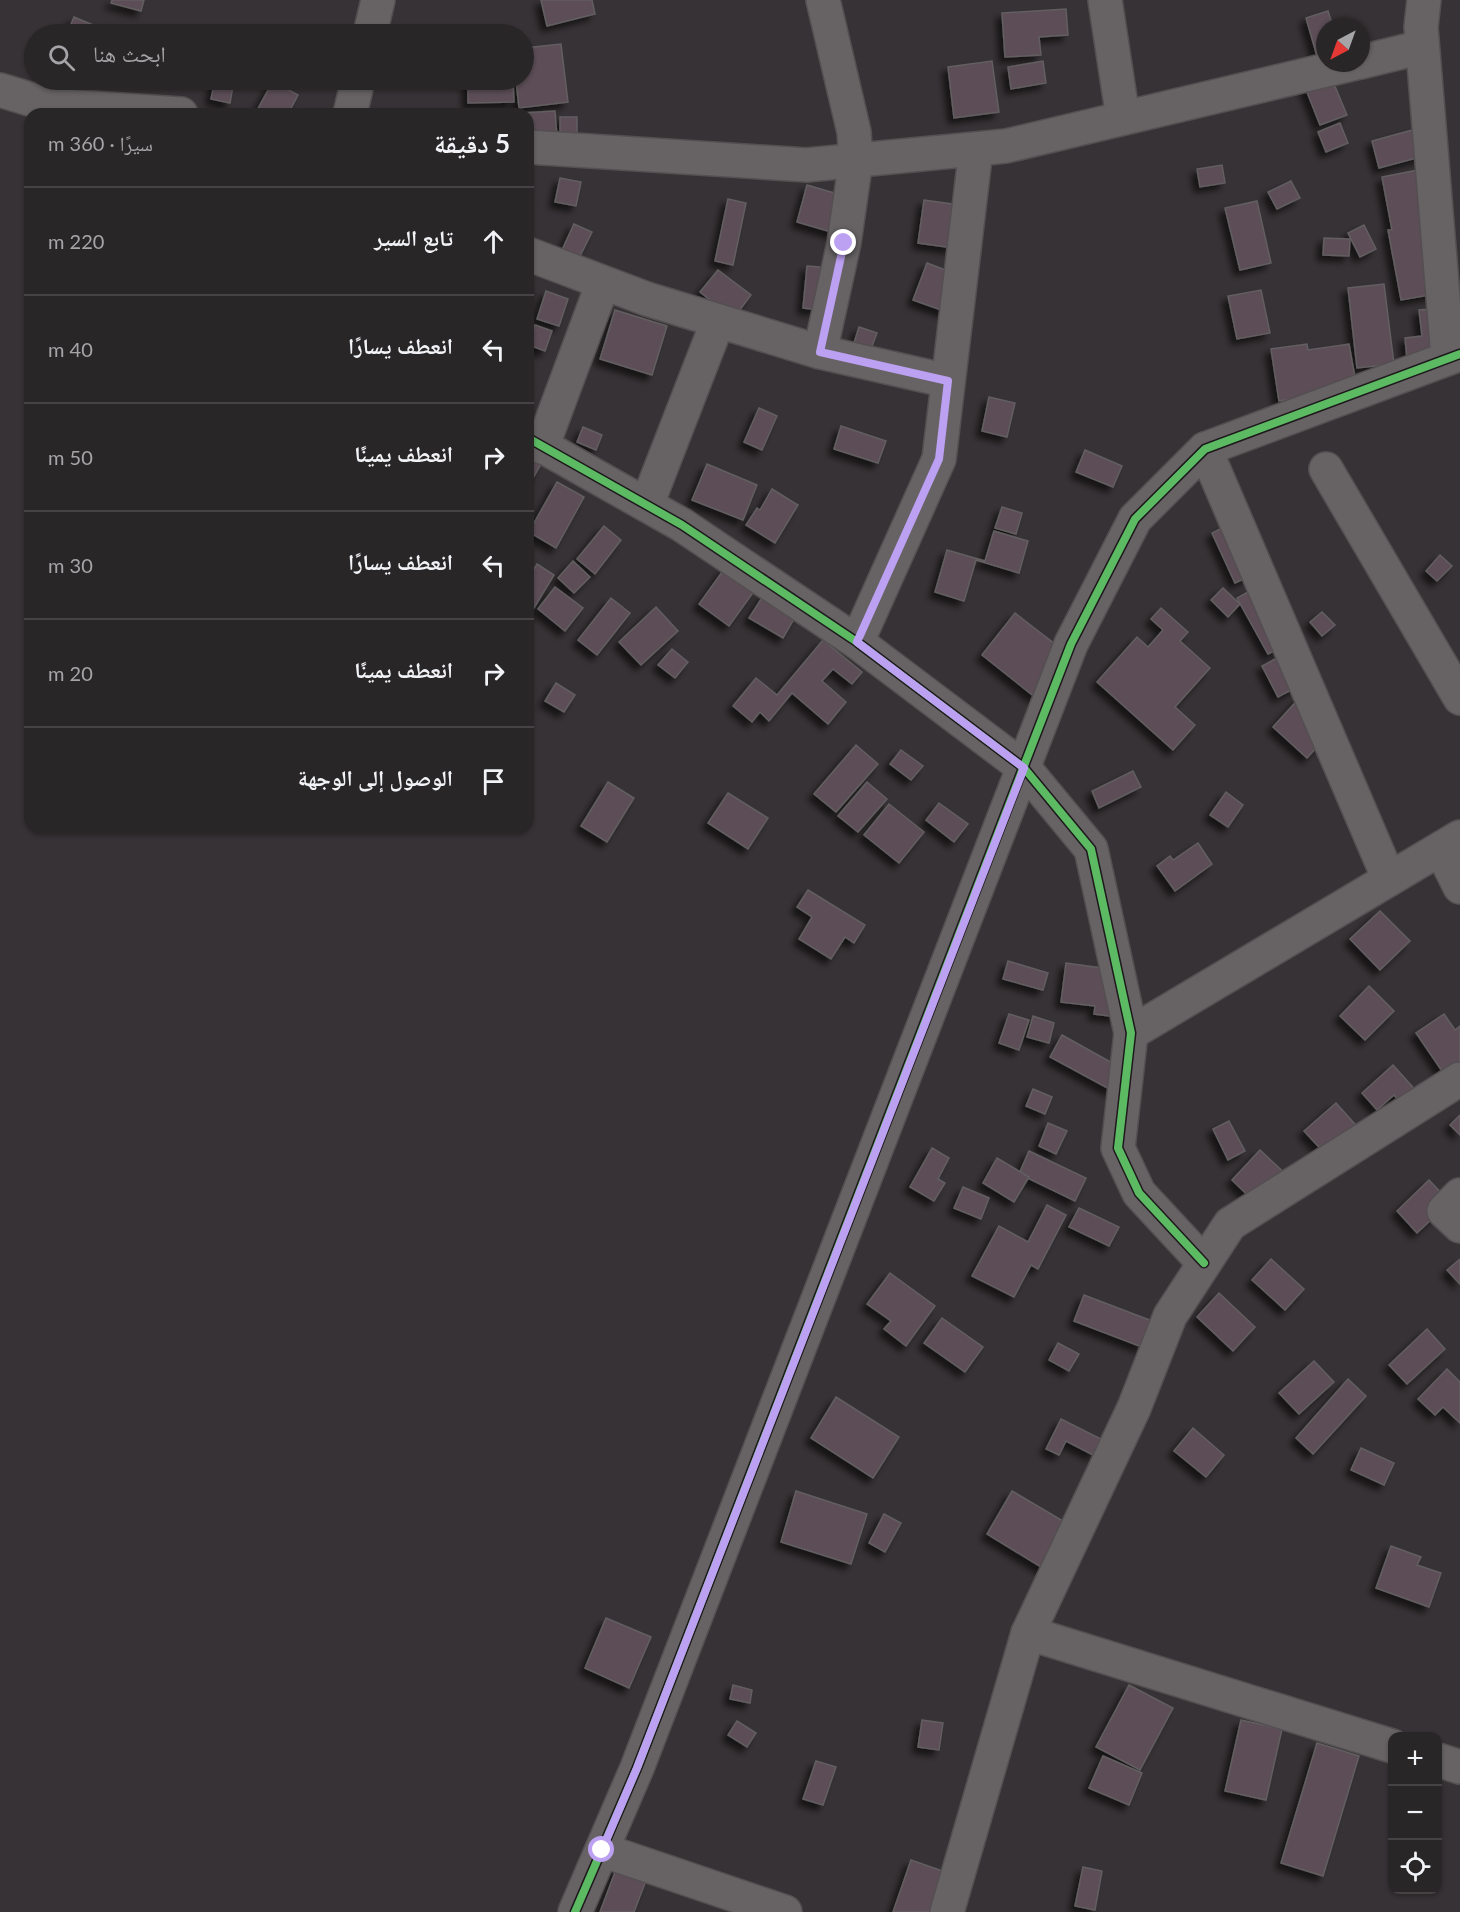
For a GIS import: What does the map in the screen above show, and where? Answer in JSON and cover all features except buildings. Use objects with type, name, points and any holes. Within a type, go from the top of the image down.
[{"type":"street","points":[[372,24],[378,0]]},
{"type":"street","points":[[820,352],[844,243],[856,160],[854,132],[823,0]]},
{"type":"street","points":[[1105,0],[1123,118]]},
{"type":"street","points":[[575,1912],[646,1746],[1071,644],[1135,519],[1205,449],[1454,356],[1420,27],[1425,0]]},
{"type":"street","points":[[1370,60],[1422,47]]},
{"type":"street","points":[[534,147],[807,165],[1006,146],[1318,72]]},
{"type":"street","points":[[0,90],[50,108]]},
{"type":"street","points":[[351,108],[356,90]]},
{"type":"street","points":[[857,642],[939,459],[976,148]]},
{"type":"street","points":[[534,256],[603,283],[820,352],[948,381]]},
{"type":"street","points":[[603,283],[535,442],[682,525],[857,642],[1024,768],[1091,849],[1131,1033],[1118,1148],[1139,1193],[1204,1263]]},
{"type":"street","points":[[647,504],[718,321]]},
{"type":"street","points":[[1205,449],[1389,879]]},
{"type":"street","points":[[1326,469],[1460,698]]},
{"type":"street","points":[[1131,1033],[1450,843],[1460,887]]},
{"type":"street","points":[[947,1912],[1028,1633],[1134,1408],[1170,1316],[1230,1224],[1460,1079]]},
{"type":"street","points":[[1460,1195],[1444,1211],[1460,1226]]},
{"type":"street","points":[[1028,1633],[1388,1745]]},
{"type":"street","points":[[1442,1762],[1460,1767]]},
{"type":"street","points":[[602,1850],[785,1912]]},
{"type":"cycle path","points":[[575,1912],[637,1768],[1071,644],[1135,519],[1205,449],[1460,354]]},
{"type":"cycle path","points":[[534,441],[682,525],[857,642],[1024,768],[1091,849],[1131,1033],[1118,1148],[1139,1193],[1204,1263]]},
{"type":"route","points":[[602,1850],[637,1768],[1024,768],[857,642],[939,459],[948,381],[820,352],[844,243]]}]
